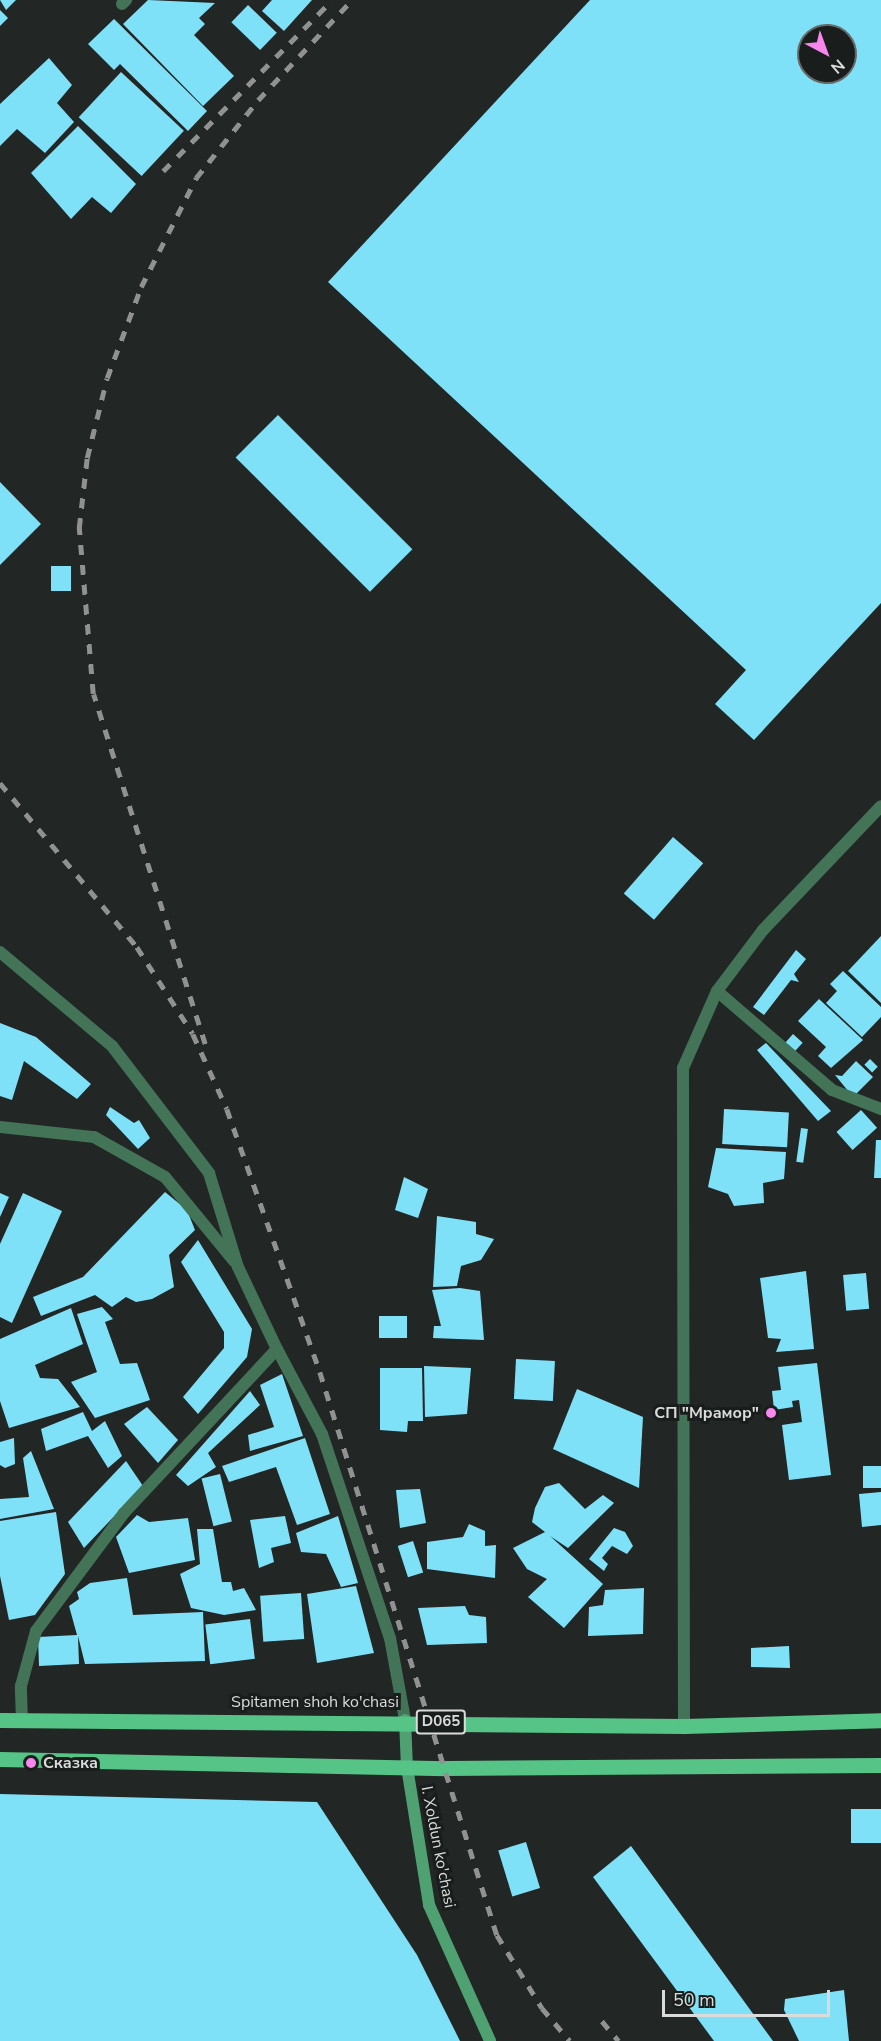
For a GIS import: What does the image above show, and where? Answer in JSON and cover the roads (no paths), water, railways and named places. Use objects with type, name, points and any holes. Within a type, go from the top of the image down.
[{"type":"main road","name":"Spitamen shoh ko'chasi","points":[[0,1720],[405,1720],[684,1726],[881,1720]]},
{"type":"main road","points":[[0,1759],[407,1767],[881,1766]]},
{"type":"street","points":[[684,1726],[683,1068],[717,991],[763,930],[881,806]]},
{"type":"street","points":[[0,952],[112,1046],[209,1173],[238,1267],[322,1434],[390,1638],[405,1720]]},
{"type":"street","points":[[717,991],[832,1090],[881,1109]]},
{"type":"street","points":[[0,1127],[94,1137],[165,1177],[238,1267]]},
{"type":"street","points":[[22,1721],[21,1686],[36,1631],[124,1513],[277,1348]]},
{"type":"street","name":"I. Xoldun ko'chasi","points":[[405,1720],[407,1767],[429,1905],[490,2041]]},
{"type":"railway","points":[[163,171],[332,0]]},
{"type":"railway","points":[[205,1044],[93,694],[79,528],[87,458],[107,378],[141,287],[196,178],[258,100],[352,0]]},
{"type":"railway","points":[[0,783],[137,947],[193,1034],[227,1109],[320,1372],[497,1935],[542,2008],[570,2041]]},
{"type":"railway","points":[[602,2021],[619,2041]]},
{"type":"place","name":"СП \"Мрамор\"","points":[[771,1413]]},
{"type":"place","name":"Сказка","points":[[31,1763]]}]
